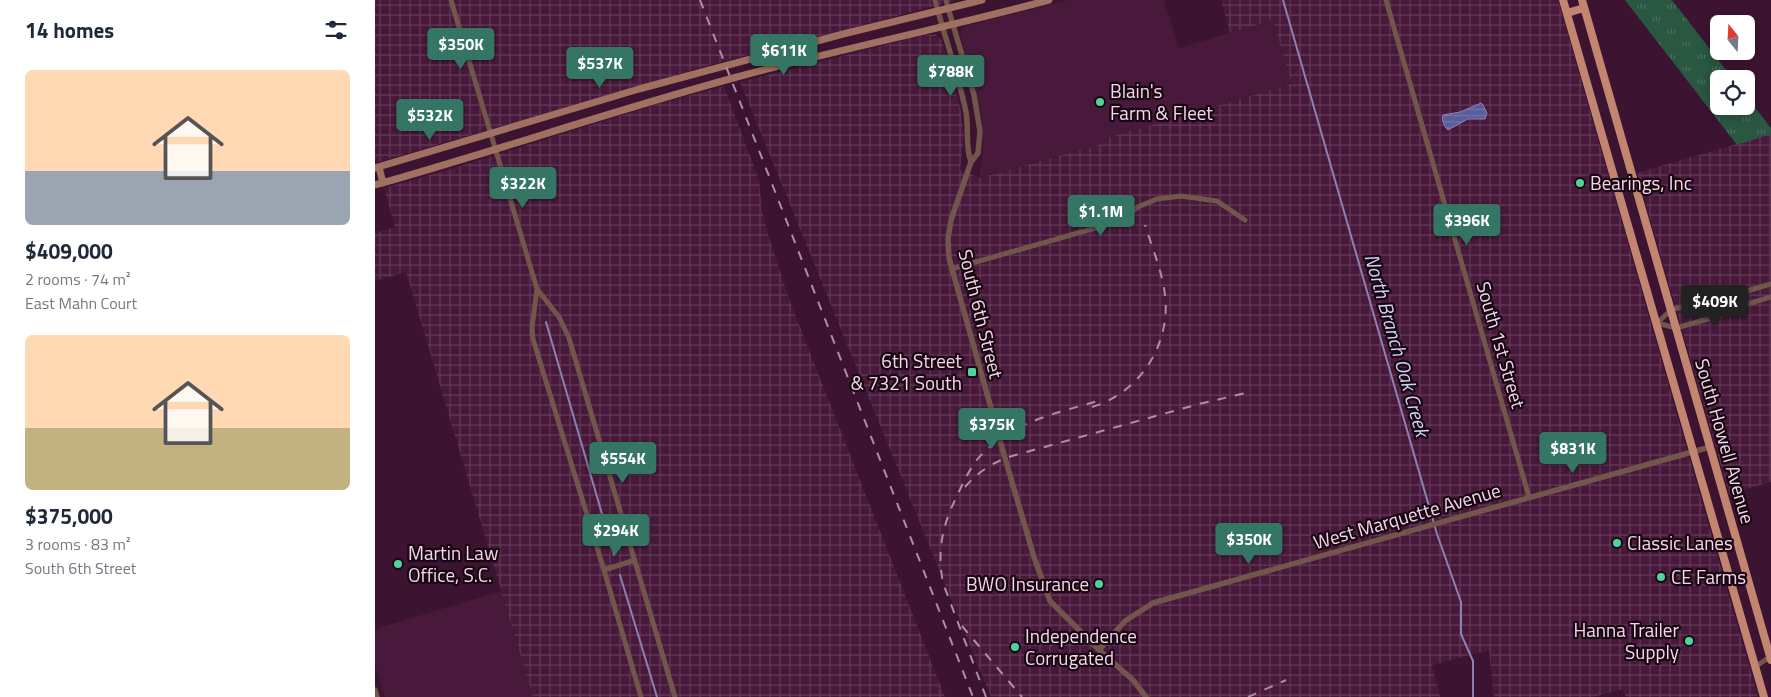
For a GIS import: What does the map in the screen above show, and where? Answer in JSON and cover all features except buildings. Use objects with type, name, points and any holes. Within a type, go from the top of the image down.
[{"type":"main road","points":[[383,183],[377,168],[657,84],[843,34],[982,0]]},
{"type":"main road","points":[[375,185],[495,150],[643,103],[729,79],[1049,0]]},
{"type":"main road","name":"South Howell Avenue","points":[[1563,0],[1764,697]]},
{"type":"main road","points":[[1567,13],[1583,4]]},
{"type":"main road","name":"South Howell Avenue","points":[[1583,4],[1771,657]]},
{"type":"main road","points":[[1616,180],[1632,176]]},
{"type":"street","points":[[451,0],[537,289],[559,317],[569,338],[675,697]]},
{"type":"street","name":"South 6th Street","points":[[935,0],[965,111],[968,131],[967,152],[971,162]]},
{"type":"street","name":"South 6th Street","points":[[946,0],[974,95],[979,120],[978,153],[971,162],[949,230],[948,249],[951,268],[1034,557],[1050,601],[1099,650],[1133,680],[1146,697]]},
{"type":"street","name":"South 1st Street","points":[[1386,0],[1529,497]]},
{"type":"street","points":[[951,268],[1120,221],[1138,207],[1157,199],[1181,196],[1217,201],[1245,220]]},
{"type":"street","points":[[1768,285],[1770,297],[1741,306],[1721,315],[1676,328],[1657,323],[1671,310],[1718,296],[1737,294],[1768,285]]},
{"type":"street","points":[[537,289],[532,327],[533,339],[641,697]]},
{"type":"street","name":"West Marquette Avenue","points":[[1099,650],[1125,621],[1153,603],[1710,447]]},
{"type":"street","points":[[604,570],[635,560]]},
{"type":"street","points":[[1755,667],[1771,657]]},
{"type":"street","points":[[375,690],[377,697]]},
{"type":"shaded area","points":[[375,0],[957,0],[714,64],[375,163]]},
{"type":"shaded area","points":[[1069,0],[1164,0],[1179,48],[1273,20],[1292,84],[1104,140],[1105,143],[979,178],[983,153],[982,117],[961,31],[965,26]]},
{"type":"shaded area","points":[[1221,0],[1558,0],[1758,697],[1626,697],[1623,689],[1593,697],[1494,697],[1489,650],[1432,665],[1440,697],[991,697],[740,82],[916,37],[935,34],[942,41],[961,111],[964,135],[960,170],[980,178],[1105,143],[1104,139],[1292,84],[1273,20],[1230,33]]},
{"type":"shaded area","points":[[724,86],[759,180],[762,211],[789,299],[945,697],[533,697],[406,272],[375,281],[375,233],[395,227],[384,188],[661,103]]},
{"type":"shaded area","points":[[1771,134],[1771,482],[1729,494],[1637,173]]},
{"type":"shaded area","points":[[501,591],[533,697],[385,697],[375,665],[375,629]]},
{"type":"green space","points":[[1625,0],[1672,0],[1710,49],[1710,60],[1718,60],[1726,70],[1710,70],[1710,110]]},
{"type":"green space","points":[[1755,108],[1771,128],[1771,134],[1737,145],[1714,115],[1755,115]]},
{"type":"water","points":[[1481,103],[1487,113],[1485,119],[1468,119],[1448,130],[1445,127],[1443,115],[1460,112]]},
{"type":"waterway","name":"North Branch Oak Creek","points":[[1283,0],[1437,534],[1461,602],[1461,634],[1473,661],[1473,697]]},
{"type":"waterway","name":"North Branch Oak Creek","points":[[546,322],[614,555]]},
{"type":"waterway","name":"North Branch Oak Creek","points":[[620,575],[657,697]]},
{"type":"railway","points":[[700,0],[973,697]]},
{"type":"railway","points":[[1092,407],[1109,400],[1125,390],[1138,378],[1149,364],[1163,331],[1166,313],[1164,286],[1145,225]]},
{"type":"railway","points":[[965,487],[986,468],[1012,456],[1199,404],[1250,392]]},
{"type":"railway","points":[[986,697],[943,583],[941,572],[942,539],[951,508],[973,465],[988,448],[1001,438],[1032,422],[1098,401]]},
{"type":"railway","points":[[962,626],[1022,697]]},
{"type":"railway","points":[[1248,697],[1286,680]]},
{"type":"place","name":"Blain's Farm & Fleet","points":[[1100,102]]},
{"type":"place","name":"Bearings, Inc","points":[[1580,183]]},
{"type":"place","name":"6th Street & 7321 South","points":[[972,372]]},
{"type":"place","name":"Classic Lanes","points":[[1617,543]]},
{"type":"place","name":"Martin Law Office, S.C.","points":[[398,564]]},
{"type":"place","name":"CE Farms","points":[[1661,577]]},
{"type":"place","name":"BWO Insurance","points":[[1099,584]]},
{"type":"place","name":"Hanna Trailer Supply","points":[[1689,641]]},
{"type":"place","name":"Independence Corrugated","points":[[1015,647]]}]
